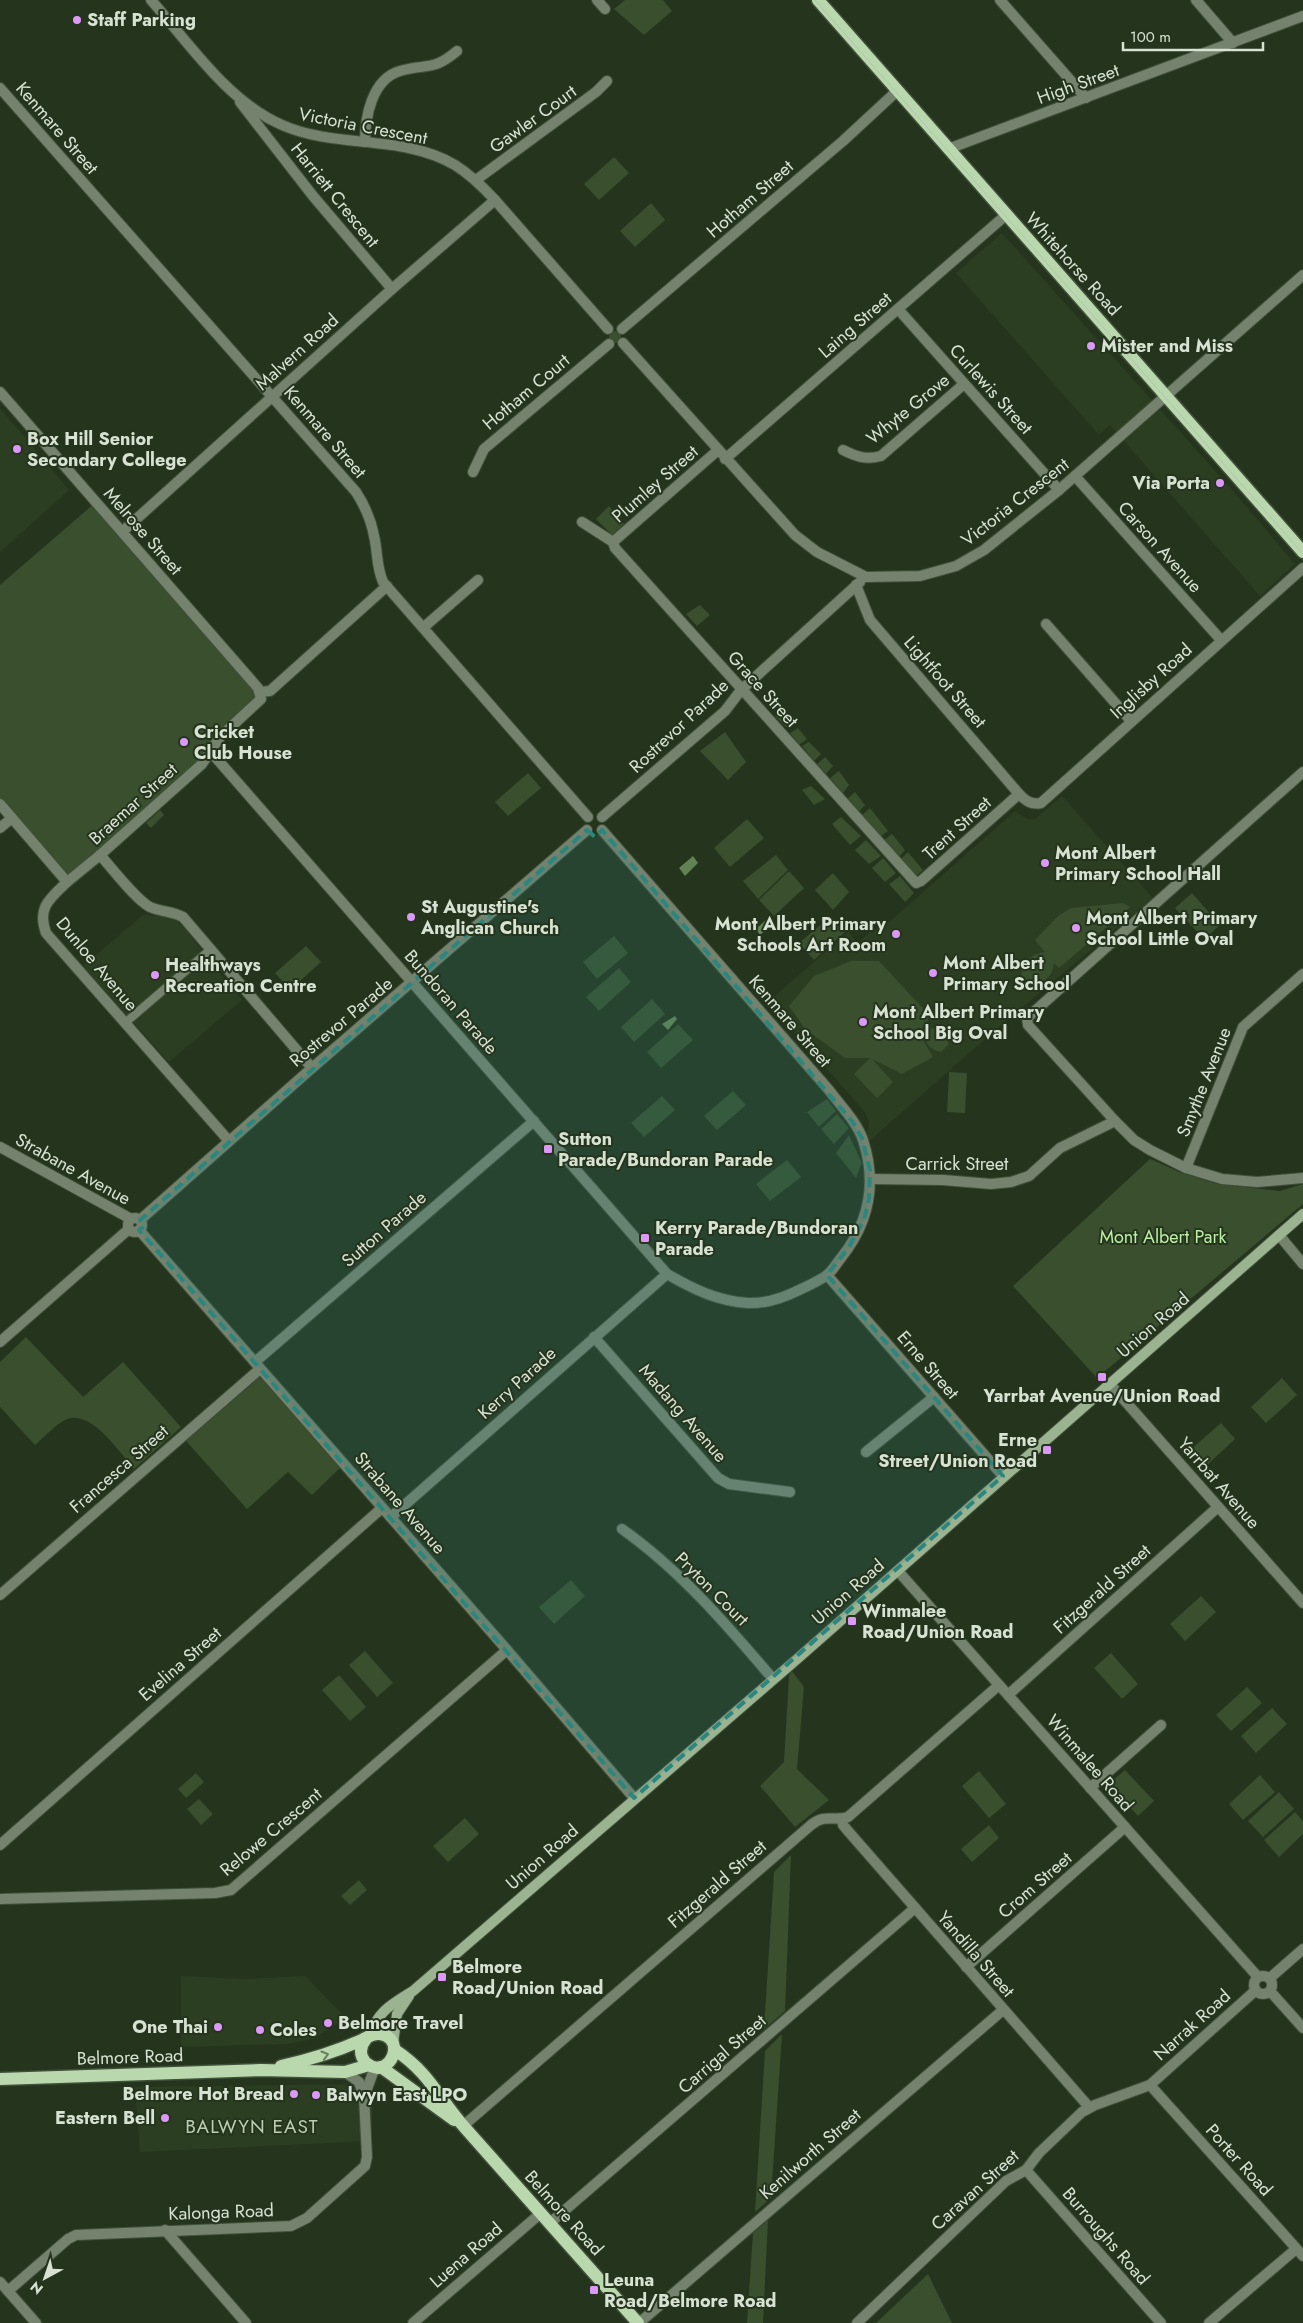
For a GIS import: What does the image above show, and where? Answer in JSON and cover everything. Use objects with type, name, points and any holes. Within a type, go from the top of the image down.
[{"type":"main road","name":"Whitehorse Road","points":[[818,0],[1006,215],[1300,544]]},
{"type":"main road","name":"Union Road","points":[[368,2037],[377,2017],[384,2009],[413,1991],[634,1798],[774,1679],[1303,1214]]},
{"type":"main road","name":"Union Road","points":[[394,2047],[397,2014],[413,1991]]},
{"type":"main road","name":"Belmore Road","points":[[261,2070],[336,2052],[368,2037],[383,2035],[394,2047],[415,2064],[436,2088],[463,2126],[639,2323]]},
{"type":"main road","points":[[368,2037],[362,2045],[361,2053],[364,2060],[375,2067],[391,2061],[394,2047]]},
{"type":"main road","name":"Belmore Road","points":[[0,2079],[261,2070],[344,2072],[375,2067],[463,2126]]},
{"type":"street","name":"Victoria Crescent","points":[[151,0],[236,98],[282,125],[324,138],[414,149],[454,164],[476,180],[495,200],[608,329]]},
{"type":"street","points":[[597,0],[605,9]]},
{"type":"street","points":[[1000,0],[1086,98]]},
{"type":"street","points":[[1196,0],[1232,43]]},
{"type":"street","name":"High Street","points":[[948,149],[1303,16]]},
{"type":"street","points":[[365,142],[366,120],[381,84],[396,72],[435,66],[457,50]]},
{"type":"street","name":"Gawler Court","points":[[476,180],[596,92],[607,81]]},
{"type":"street","name":"Kenmare Street","points":[[0,88],[356,492],[365,505],[375,538],[377,569],[387,586],[588,817]]},
{"type":"street","name":"Hotham Street","points":[[622,329],[843,141],[897,91]]},
{"type":"street","name":"Harriett Crescent","points":[[236,98],[313,196],[392,289]]},
{"type":"street","name":"Malvern Road","points":[[123,531],[392,289],[495,200]]},
{"type":"street","name":"Laing Street","points":[[725,459],[1006,215]]},
{"type":"street","name":"Victoria Crescent","points":[[623,343],[717,451],[795,535],[817,552],[866,576],[920,576],[956,566],[984,550],[1059,490],[1303,275]]},
{"type":"street","name":"Curlewis Street","points":[[898,309],[1059,490]]},
{"type":"street","points":[[616,326],[622,329],[626,336],[623,343],[616,347],[609,344],[605,336],[608,329],[616,326]]},
{"type":"street","name":"Hotham Court","points":[[473,472],[484,449],[609,344]]},
{"type":"street","name":"Whyte Grove","points":[[843,450],[858,457],[870,459],[881,456],[964,384]]},
{"type":"street","name":"Melrose Street","points":[[0,392],[123,531],[260,692]]},
{"type":"street","name":"Plumley Street","points":[[613,542],[717,451]]},
{"type":"street","name":"Carson Avenue","points":[[1074,476],[1221,640]]},
{"type":"street","name":"Grace Street","points":[[582,522],[613,542],[614,548],[916,883]]},
{"type":"street","name":"Inglisby Road","points":[[1019,794],[1027,802],[1041,803],[1303,568]]},
{"type":"street","name":"Rostrevor Parade","points":[[602,818],[725,711],[741,690],[866,576]]},
{"type":"street","points":[[424,627],[478,580]]},
{"type":"street","name":"Lightfoot Street","points":[[856,585],[870,620],[1019,794]]},
{"type":"street","points":[[260,692],[270,691],[387,586]]},
{"type":"street","points":[[1046,624],[1131,721]]},
{"type":"street","name":"Braemar Street","points":[[67,882],[202,764],[220,737],[256,706],[261,699],[260,692]]},
{"type":"street","name":"Bundoran Parade","points":[[210,752],[667,1274],[693,1290],[716,1299],[750,1303],[772,1301],[787,1296],[827,1275]]},
{"type":"street","points":[[1302,1178],[1257,1182],[1222,1179],[1186,1168],[1134,1140],[1028,1025],[1027,1018],[1303,772]]},
{"type":"street","name":"Trent Street","points":[[916,883],[921,882],[1019,794]]},
{"type":"street","points":[[0,804],[67,882]]},
{"type":"street","points":[[596,814],[602,818],[605,824],[602,830],[596,834],[587,830],[585,824],[588,817],[596,814]]},
{"type":"street","points":[[0,828],[12,818]]},
{"type":"street","name":"Rostrevor Parade","points":[[0,1342],[587,830]]},
{"type":"street","name":"Kenmare Street","points":[[602,830],[829,1090],[862,1138],[870,1179],[864,1220],[849,1247],[827,1275]]},
{"type":"street","points":[[100,855],[142,902],[157,910],[175,912],[183,917],[312,1068]]},
{"type":"street","name":"Dunloe Avenue","points":[[67,882],[48,900],[41,920],[46,933],[229,1141]]},
{"type":"street","points":[[125,1023],[210,949]]},
{"type":"street","name":"Smythe Avenue","points":[[1186,1168],[1243,1027],[1303,974]]},
{"type":"street","name":"Sutton Parade","points":[[258,1365],[534,1121]]},
{"type":"street","name":"Carrick Street","points":[[870,1179],[943,1180],[992,1184],[1011,1182],[1029,1176],[1060,1148],[1115,1121]]},
{"type":"street","name":"Strabane Avenue","points":[[0,1147],[135,1224],[634,1798]]},
{"type":"street","points":[[1279,1235],[1303,1264]]},
{"type":"street","name":"Kerry Parade","points":[[391,1517],[667,1274]]},
{"type":"street","name":"Erne Street","points":[[827,1275],[1003,1476]]},
{"type":"street","name":"Madang Avenue","points":[[594,1337],[718,1478],[729,1484],[790,1492]]},
{"type":"street","name":"Francesca Street","points":[[0,1595],[258,1365]]},
{"type":"street","name":"Yarrbat Avenue","points":[[1110,1384],[1303,1603]]},
{"type":"street","points":[[866,1452],[934,1397]]},
{"type":"street","name":"Fitzgerald Street","points":[[1008,1694],[1218,1507]]},
{"type":"street","name":"Evelina Street","points":[[0,1845],[382,1508]]},
{"type":"street","name":"Pryton Court","points":[[622,1529],[644,1544],[720,1616],[774,1679]]},
{"type":"street","name":"Winmalee Road","points":[[898,1570],[1258,1977]]},
{"type":"street","name":"Relowe Crescent","points":[[0,1899],[215,1893],[231,1890],[507,1650]]},
{"type":"street","points":[[842,1819],[848,1817],[999,1685]]},
{"type":"street","points":[[1090,1788],[1161,1726]]},
{"type":"street","name":"Fitzgerald Street","points":[[463,2126],[811,1825],[818,1820],[826,1818],[842,1819]]},
{"type":"street","name":"Yandilla Street","points":[[842,1819],[843,1825],[1089,2108]]},
{"type":"street","name":"Crom Street","points":[[966,1966],[1125,1827]]},
{"type":"street","name":"Carrigal Street","points":[[550,2223],[915,1908]]},
{"type":"street","points":[[1270,1978],[1303,1949]]},
{"type":"street","points":[[1264,1975],[1270,1978],[1272,1983],[1270,1991],[1265,1994],[1256,1990],[1254,1982],[1258,1977],[1264,1975]]},
{"type":"street","name":"Narrak Road","points":[[1150,2085],[1256,1990]]},
{"type":"street","points":[[1270,1991],[1303,2028]]},
{"type":"street","name":"Kenilworth Street","points":[[639,2323],[1002,2010]]},
{"type":"street","name":"Kalonga Road","points":[[364,2097],[375,2067]]},
{"type":"street","name":"Kalonga Road","points":[[8,2291],[76,2235],[291,2226],[307,2218],[365,2166],[367,2157],[364,2097],[359,2082],[344,2072]]},
{"type":"street","name":"Caravan Street","points":[[857,2323],[1006,2181],[1026,2170],[1039,2152],[1089,2108],[1150,2085]]},
{"type":"street","name":"Porter Road","points":[[1150,2085],[1300,2252]]},
{"type":"street","name":"Burroughs Road","points":[[1026,2170],[1161,2323]]},
{"type":"street","name":"Luena Road","points":[[413,2323],[540,2213]]},
{"type":"street","points":[[165,2230],[246,2323]]},
{"type":"street","points":[[1210,2323],[1300,2252]]},
{"type":"street","points":[[0,2282],[36,2323]]},
{"type":"street","points":[[423,2314],[430,2323]]},
{"type":"highlighted area","points":[[587,830],[595,837],[602,830],[852,1121],[862,1138],[870,1170],[869,1199],[864,1220],[849,1247],[827,1275],[1003,1476],[634,1798],[139,1230],[144,1226],[140,1220]]},
{"type":"shaded area","points":[[1002,233],[1234,492],[1295,564],[1260,596],[1110,425],[1099,435],[956,273]]},
{"type":"shaded area","name":"Box Hill Senior Secondary College","points":[[0,408],[69,490],[0,552]]},
{"type":"shaded area","name":"Mont Albert Primary School","points":[[1062,796],[1153,898],[1001,1025],[867,1143],[869,1121],[864,1111],[768,1002],[848,932],[858,943],[874,928],[878,932],[1015,811],[1027,819],[1035,819]]},
{"type":"shaded area","points":[[693,856],[698,863],[685,876],[679,868]]},
{"type":"shaded area","points":[[143,915],[175,917],[242,1000],[169,1062],[83,966]]},
{"type":"shaded area","points":[[768,918],[773,924],[760,935],[756,929]]},
{"type":"shaded area","points":[[675,1016],[677,1019],[668,1030],[662,1024]]},
{"type":"shaded area","points":[[181,1976],[244,1979],[305,1976],[346,2018],[313,2039],[286,2044],[181,2047]]},
{"type":"shaded area","points":[[372,2084],[372,2141],[140,2152],[135,2087]]},
{"type":"green space","points":[[625,0],[663,0],[672,11],[644,35],[614,9]]},
{"type":"green space","points":[[614,157],[629,173],[599,200],[584,184]]},
{"type":"green space","points":[[651,203],[665,220],[635,247],[620,231]]},
{"type":"green space","points":[[617,331],[620,332],[620,342],[613,343],[610,342],[609,335],[610,332]]},
{"type":"green space","points":[[96,502],[260,692],[210,751],[67,882],[0,801],[0,585]]},
{"type":"green space","points":[[609,506],[624,524],[612,535],[596,519]]},
{"type":"green space","points":[[700,605],[710,615],[697,626],[686,614]]},
{"type":"green space","points":[[783,710],[796,724],[788,729],[775,716]]},
{"type":"green space","points":[[798,728],[807,739],[799,745],[790,733]]},
{"type":"green space","points":[[725,732],[746,762],[728,780],[700,751]]},
{"type":"green space","points":[[809,742],[821,754],[814,761],[802,746]]},
{"type":"green space","points":[[825,757],[833,766],[826,774],[817,764]]},
{"type":"green space","points":[[839,771],[849,785],[843,793],[830,778]]},
{"type":"green space","points":[[528,773],[541,788],[508,816],[495,802]]},
{"type":"green space","points":[[811,786],[825,799],[814,805],[802,790]]},
{"type":"green space","points":[[855,792],[865,805],[858,813],[846,800]]},
{"type":"green space","points":[[870,808],[888,831],[881,836],[862,815]]},
{"type":"green space","points":[[160,810],[164,815],[151,828],[146,823]]},
{"type":"green space","points":[[841,817],[861,836],[850,845],[832,824]]},
{"type":"green space","points":[[747,819],[764,838],[730,867],[714,848]]},
{"type":"green space","points":[[892,834],[905,850],[899,857],[884,840]]},
{"type":"green space","points":[[866,840],[881,856],[869,864],[855,850]]},
{"type":"green space","points":[[908,852],[923,870],[915,877],[901,859]]},
{"type":"green space","points":[[776,855],[788,870],[758,899],[743,881]]},
{"type":"green space","points":[[883,858],[896,873],[885,882],[872,868]]},
{"type":"green space","points":[[789,871],[804,888],[774,916],[759,900]]},
{"type":"green space","points":[[833,873],[849,892],[833,910],[815,890]]},
{"type":"green space","points":[[900,876],[914,893],[905,902],[889,884]]},
{"type":"green space","points":[[1192,893],[1220,925],[1204,939],[1175,908]]},
{"type":"green space","name":"Mont Albert Primary School Little Oval","points":[[1123,903],[1130,907],[1059,968],[1054,963],[1052,972],[1045,980],[1034,986],[1021,975],[1029,959],[1045,952],[1035,940],[1058,916],[1071,908]]},
{"type":"green space","points":[[831,916],[845,932],[814,960],[799,943]]},
{"type":"green space","points":[[614,936],[628,953],[597,979],[583,962]]},
{"type":"green space","points":[[306,946],[321,962],[290,990],[275,973]]},
{"type":"green space","name":"Mont Albert Primary School Big Oval","points":[[851,961],[879,961],[930,1016],[919,1033],[933,1057],[902,1074],[872,1059],[893,1082],[877,1098],[854,1074],[870,1058],[845,1058],[805,1029],[789,1006],[814,976]]},
{"type":"green space","points":[[619,968],[631,982],[599,1011],[586,997]]},
{"type":"green space","points":[[652,999],[665,1014],[634,1042],[621,1027]]},
{"type":"green space","points":[[678,1024],[693,1040],[661,1068],[647,1052]]},
{"type":"green space","points":[[931,1028],[937,1030],[948,1041],[949,1044],[941,1052],[934,1050],[926,1042],[924,1035]]},
{"type":"green space","points":[[949,1072],[967,1073],[965,1113],[947,1112]]},
{"type":"green space","points":[[733,1091],[746,1105],[717,1130],[704,1116]]},
{"type":"green space","points":[[662,1096],[675,1110],[644,1137],[631,1123]]},
{"type":"green space","points":[[827,1099],[836,1111],[819,1127],[807,1112]]},
{"type":"green space","points":[[837,1114],[849,1128],[834,1144],[821,1129]]},
{"type":"green space","points":[[849,1135],[862,1163],[856,1178],[836,1153]]},
{"type":"green space","name":"Mont Albert Park","points":[[1150,1159],[1182,1173],[1217,1184],[1280,1191],[1303,1184],[1303,1204],[1097,1378],[1013,1286]]},
{"type":"green space","points":[[787,1160],[801,1177],[770,1201],[756,1184]]},
{"type":"green space","points":[[26,1337],[83,1397],[123,1362],[181,1427],[134,1469],[104,1434],[84,1420],[75,1418],[65,1420],[53,1428],[35,1445],[0,1407],[0,1362]]},
{"type":"green space","points":[[260,1377],[340,1468],[312,1495],[288,1472],[247,1509],[186,1441]]},
{"type":"green space","points":[[1282,1378],[1297,1395],[1266,1423],[1251,1407]]},
{"type":"green space","points":[[1221,1423],[1235,1439],[1205,1467],[1190,1450]]},
{"type":"green space","points":[[571,1580],[585,1596],[554,1624],[539,1607]]},
{"type":"green space","points":[[1201,1596],[1216,1612],[1185,1641],[1170,1624]]},
{"type":"green space","points":[[365,1651],[393,1683],[377,1697],[349,1665]]},
{"type":"green space","points":[[1111,1653],[1138,1684],[1122,1699],[1094,1668]]},
{"type":"green space","points":[[792,1671],[804,1687],[797,1769],[829,1800],[795,1827],[760,1786],[784,1762],[789,1676]]},
{"type":"green space","points":[[339,1675],[366,1707],[350,1721],[322,1690]]},
{"type":"green space","points":[[1247,1687],[1262,1703],[1231,1731],[1216,1715]]},
{"type":"green space","points":[[1272,1708],[1287,1724],[1256,1753],[1241,1736]]},
{"type":"green space","points":[[1125,1770],[1154,1801],[1138,1816],[1109,1784]]},
{"type":"green space","points":[[979,1771],[1006,1804],[989,1818],[962,1786]]},
{"type":"green space","points":[[196,1773],[204,1782],[186,1798],[178,1789]]},
{"type":"green space","points":[[1260,1775],[1275,1792],[1243,1820],[1229,1804]]},
{"type":"green space","points":[[1279,1792],[1294,1809],[1263,1837],[1248,1821]]},
{"type":"green space","points":[[199,1799],[213,1814],[201,1825],[187,1809]]},
{"type":"green space","points":[[1295,1812],[1303,1821],[1303,1834],[1279,1857],[1264,1840]]},
{"type":"green space","points":[[465,1818],[479,1834],[448,1862],[433,1846]]},
{"type":"green space","points":[[989,1825],[999,1838],[972,1862],[961,1849]]},
{"type":"green space","points":[[791,1855],[785,2011],[764,2029],[774,1872]]},
{"type":"green space","points":[[359,1880],[367,1890],[350,1905],[341,1896]]},
{"type":"green space","points":[[782,2034],[771,2198],[755,2212],[765,2051]]},
{"type":"green space","points":[[768,2220],[763,2323],[747,2323],[753,2233]]},
{"type":"green space","points":[[928,2274],[952,2323],[876,2323]]},
{"type":"tram line","points":[[815,0],[1303,554]]},
{"type":"place","name":"Staff Parking","points":[[77,20]]},
{"type":"place","name":"Mister and Miss","points":[[1091,346]]},
{"type":"place","name":"Box Hill Senior Secondary College","points":[[17,449]]},
{"type":"place","name":"Via Porta","points":[[1220,483]]},
{"type":"place","name":"Cricket Club House","points":[[184,742]]},
{"type":"place","name":"Mont Albert Primary School Hall","points":[[1045,863]]},
{"type":"place","name":"St Augustine's Anglican Church","points":[[411,917]]},
{"type":"place","name":"Mont Albert Primary School Little Oval","points":[[1076,928]]},
{"type":"place","name":"Mont Albert Primary Schools Art Room","points":[[896,934]]},
{"type":"place","name":"Mont Albert Primary School","points":[[933,973]]},
{"type":"place","name":"Healthways Recreation Centre","points":[[155,975]]},
{"type":"place","name":"Mont Albert Primary School Big Oval","points":[[863,1022]]},
{"type":"place","name":"Sutton Parade/Bundoran Parade","points":[[548,1149]]},
{"type":"place","name":"Kerry Parade/Bundoran Parade","points":[[645,1238]]},
{"type":"place","name":"Yarrbat Avenue/Union Road","points":[[1102,1377]]},
{"type":"place","name":"Erne Street/Union Road","points":[[1047,1450]]},
{"type":"place","name":"Winmalee Road/Union Road","points":[[852,1621]]},
{"type":"place","name":"Belmore Road/Union Road","points":[[442,1977]]},
{"type":"place","name":"Belmore Travel","points":[[328,2023]]},
{"type":"place","name":"One Thai","points":[[218,2027]]},
{"type":"place","name":"Coles","points":[[260,2030]]},
{"type":"place","name":"Belmore Hot Bread","points":[[294,2094]]},
{"type":"place","name":"Balwyn East LPO","points":[[316,2095]]},
{"type":"place","name":"Eastern Bell","points":[[165,2118]]},
{"type":"place","name":"Leuna Road/Belmore Road","points":[[594,2290]]},
{"type":"district","name":"BALWYN EAST","points":[[252,2126]]}]
